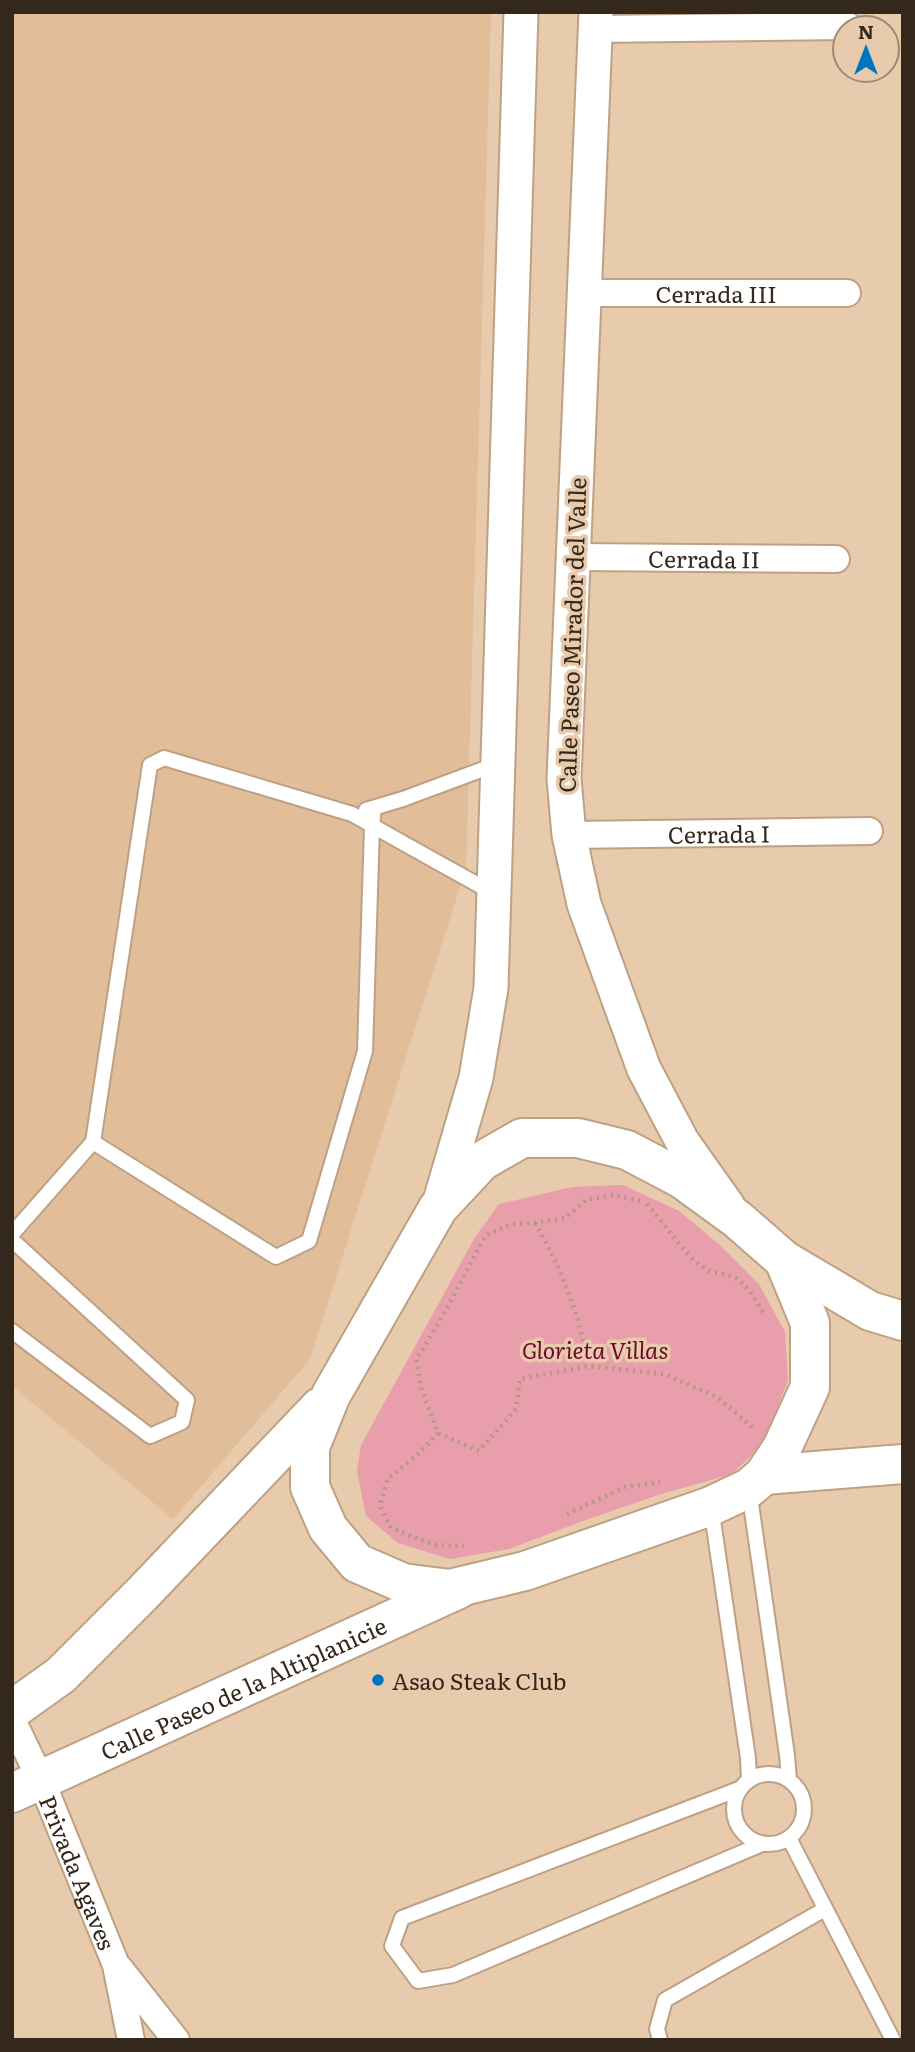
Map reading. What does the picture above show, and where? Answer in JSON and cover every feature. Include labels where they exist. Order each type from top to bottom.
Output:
[{"type":"main road","points":[[903,1321],[870,1311],[784,1260],[737,1219],[682,1179],[627,1150],[578,1138],[522,1138],[482,1161],[438,1208],[331,1395],[310,1447],[310,1487],[328,1528],[357,1563],[403,1583],[450,1589],[472,1565],[525,1571],[711,1506],[756,1482],[903,1464]]},
{"type":"main road","points":[[756,1482],[782,1448],[810,1387],[810,1323],[784,1260]]},
{"type":"main road","points":[[12,1710],[61,1675],[331,1395]]},
{"type":"main road","name":"Calle Paseo de la Altiplanicie","points":[[26,1786],[472,1565]]},
{"type":"street","points":[[438,1208],[476,1078],[491,988],[521,12]]},
{"type":"street","points":[[595,21],[831,26]]},
{"type":"street","name":"Calle Paseo Mirador del Valle","points":[[595,21],[564,779],[569,835],[584,904],[644,1069],[682,1141],[737,1219]]},
{"type":"street","name":"Cerrada III","points":[[583,293],[847,293]]},
{"type":"street","name":"Cerrada II","points":[[573,557],[836,559]]},
{"type":"street","name":"Cerrada I","points":[[569,835],[869,831]]},
{"type":"street","name":"Privada Agaves","points":[[12,1720],[26,1786],[116,1965],[176,2040]]},
{"type":"street","name":"Privada Agaves","points":[[116,1965],[131,2040]]},
{"type":"lane","points":[[12,1234],[93,1142],[150,765],[164,758],[352,814],[493,893]]},
{"type":"lane","points":[[352,814],[497,764]]},
{"type":"lane","points":[[93,1142],[276,1257],[309,1241],[365,1051],[374,808]]},
{"type":"lane","points":[[12,1240],[187,1400],[183,1422],[150,1436],[12,1331]]},
{"type":"lane","points":[[756,1482],[789,1780]]},
{"type":"lane","points":[[711,1506],[748,1758],[744,1784],[734,1802],[734,1816],[739,1829],[762,1844]]},
{"type":"lane","points":[[762,1774],[776,1774],[789,1780],[799,1789],[804,1802],[804,1816],[799,1829],[776,1844],[762,1844],[453,1975],[418,1981],[392,1946],[402,1918],[744,1784],[762,1774]]},
{"type":"lane","points":[[789,1838],[893,2040]]},
{"type":"lane","points":[[660,2040],[657,2029],[665,2000],[825,1909]]},
{"type":"path","points":[[753,1428],[717,1397],[664,1374],[589,1366],[520,1379],[516,1409],[479,1451],[438,1433],[422,1391],[416,1360],[486,1236],[512,1224],[565,1218],[586,1200],[614,1195],[646,1203],[665,1223],[685,1251],[709,1271],[735,1277],[752,1294],[768,1322]]},
{"type":"path","points":[[536,1223],[553,1252],[583,1337],[589,1366]]},
{"type":"path","points":[[746,1439],[757,1422]]},
{"type":"path","points":[[438,1433],[415,1457],[388,1478],[380,1505],[391,1528],[435,1545],[472,1565]]},
{"type":"path","points":[[558,1518],[625,1487],[662,1482]]},
{"type":"shaded area","points":[[12,12],[491,12],[466,868],[310,1359],[173,1519],[12,1386]]},
{"type":"green space","name":"Glorieta Villas","points":[[623,1185],[679,1211],[721,1246],[759,1284],[785,1332],[788,1380],[764,1443],[732,1474],[658,1495],[509,1549],[450,1559],[398,1543],[366,1516],[357,1471],[361,1445],[475,1237],[499,1204],[572,1187]]},
{"type":"place","name":"Asao Steak Club","points":[[378,1680]]}]
